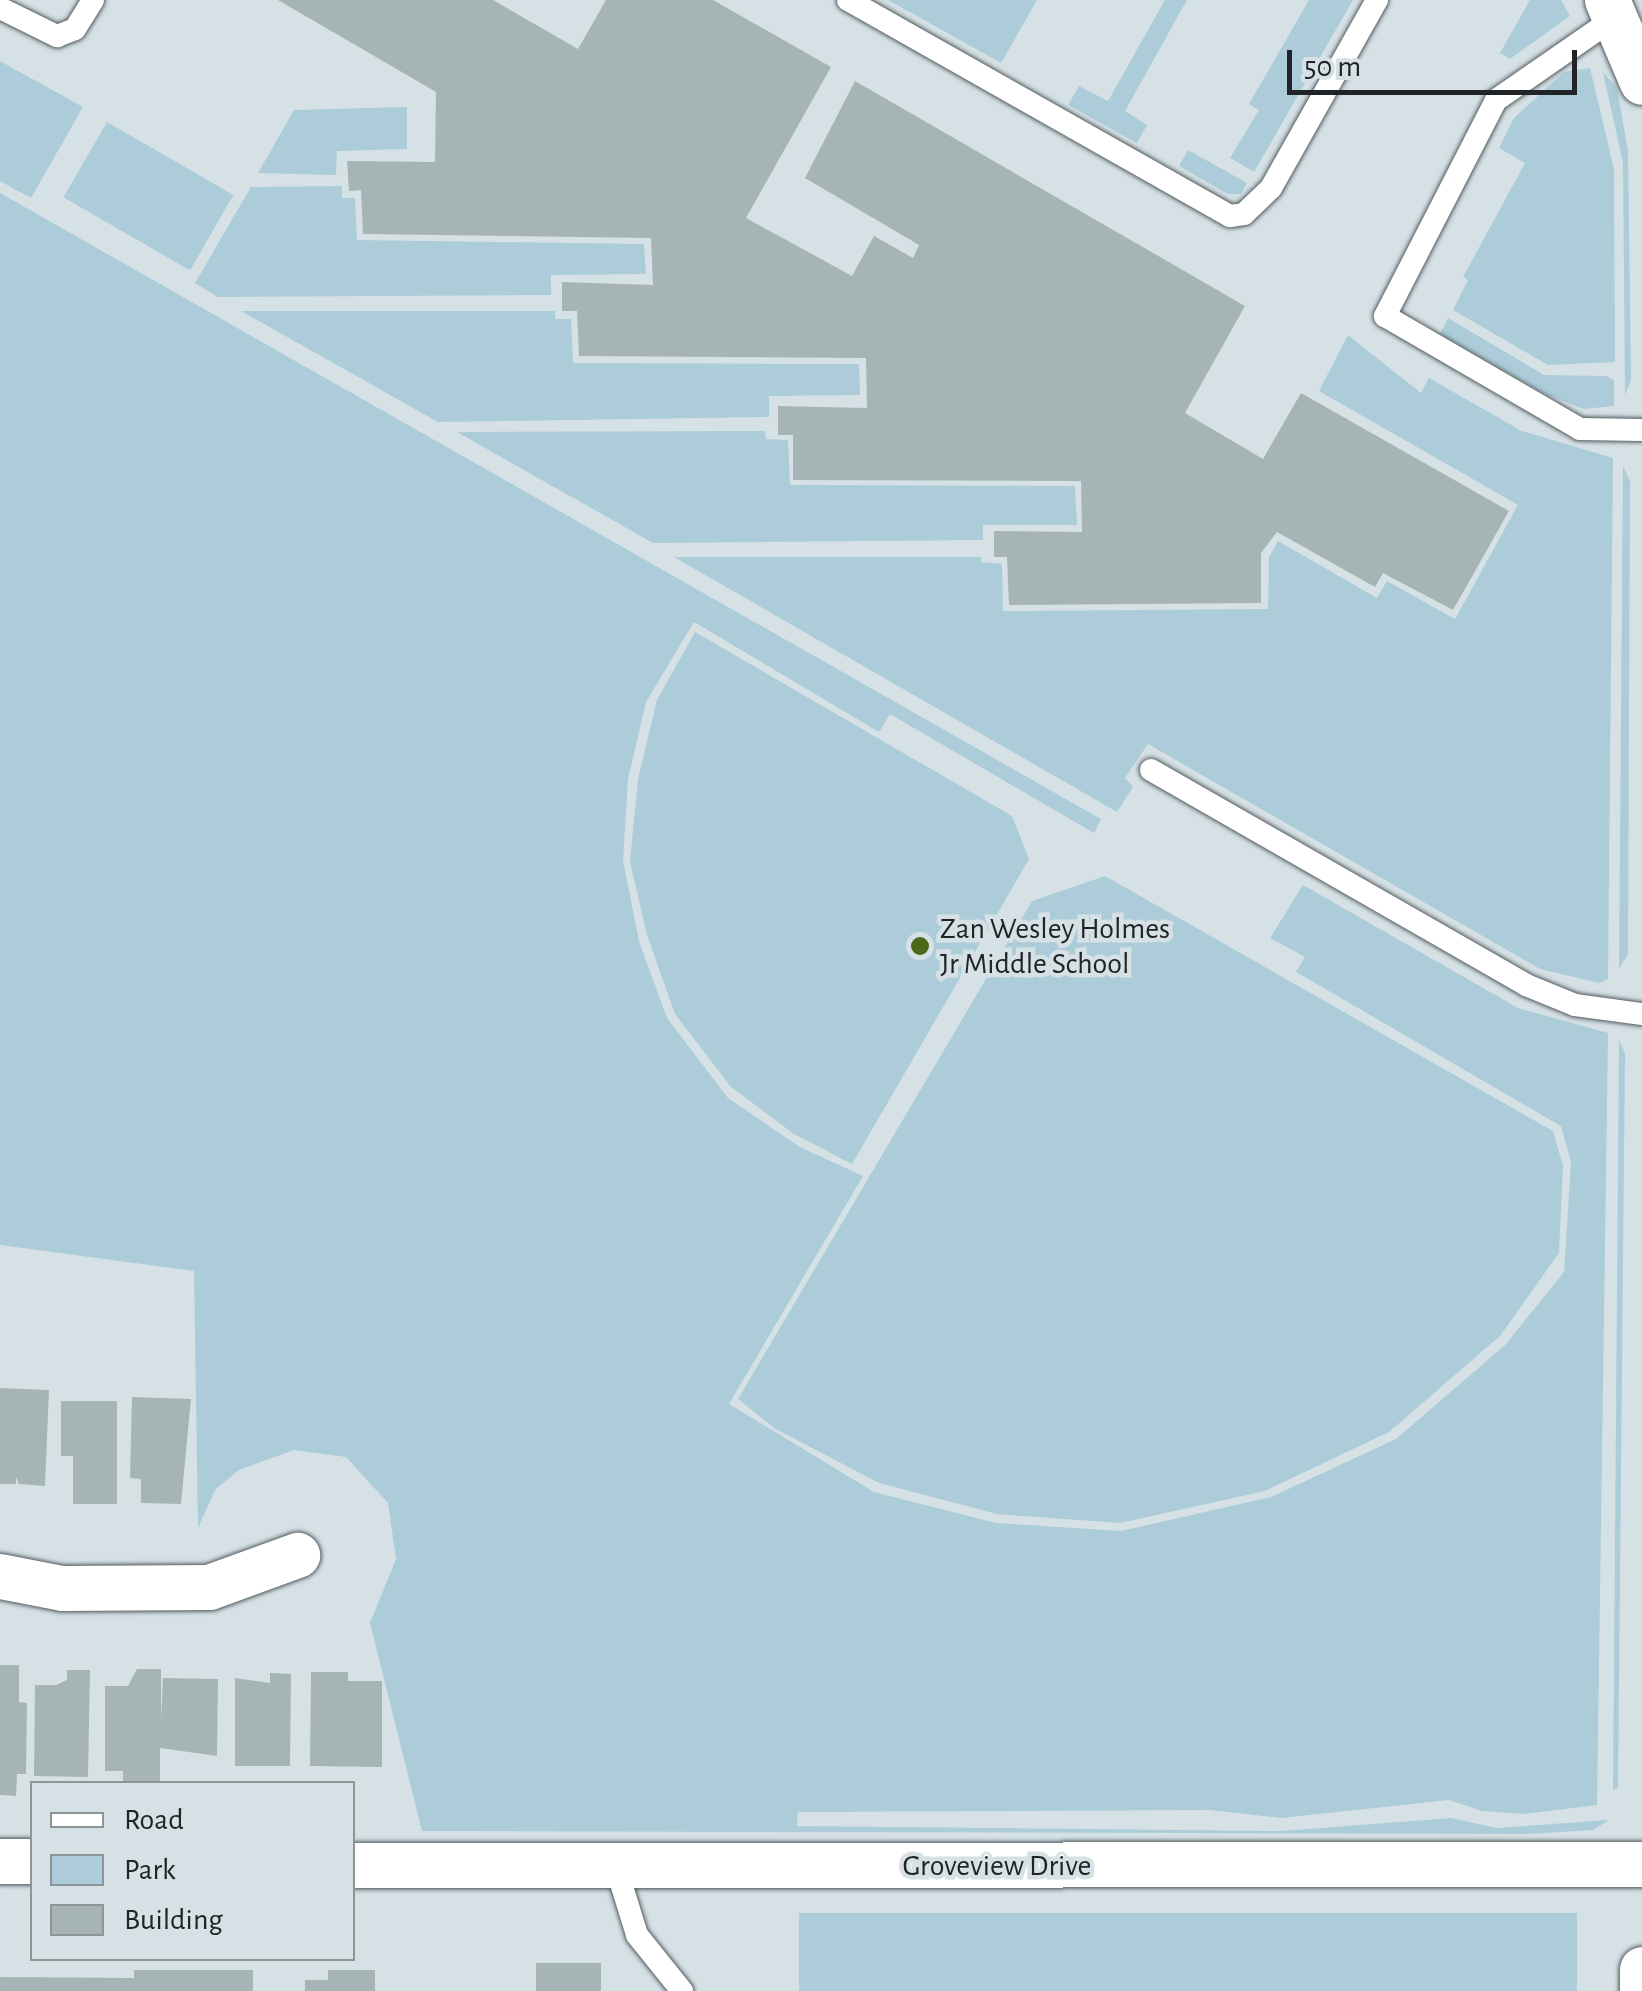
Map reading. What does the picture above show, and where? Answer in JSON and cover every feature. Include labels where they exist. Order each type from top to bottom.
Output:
[{"type":"street","points":[[1611,8],[1642,82]]},
{"type":"street","points":[[0,1576],[62,1588],[208,1587],[297,1556]]},
{"type":"street","points":[[0,1861],[30,1862]]},
{"type":"street","name":"Groveview Drive","points":[[355,1865],[1642,1864]]},
{"type":"street","points":[[1642,1969],[1642,1991]]},
{"type":"lane","points":[[0,8],[57,36],[75,29],[93,0]]},
{"type":"lane","points":[[848,0],[1230,216],[1244,214],[1271,188],[1378,0]]},
{"type":"lane","points":[[1611,8],[1496,100],[1386,316],[1580,430],[1642,430]]},
{"type":"lane","points":[[1151,770],[1526,985],[1576,1005],[1642,1014]]},
{"type":"lane","points":[[616,1867],[637,1935],[682,1991]]},
{"type":"green space","points":[[888,0],[1037,0],[1001,63]]},
{"type":"green space","points":[[1165,0],[1187,0],[1125,111],[1147,125],[1137,143],[1068,105],[1079,86],[1108,101]]},
{"type":"green space","points":[[1309,0],[1353,0],[1254,172],[1230,158],[1259,110],[1249,104]]},
{"type":"green space","points":[[1530,0],[1561,0],[1570,16],[1510,59],[1500,53]]},
{"type":"green space","points":[[0,61],[83,107],[31,198],[0,181]]},
{"type":"green space","points":[[1590,68],[1614,169],[1615,362],[1548,365],[1453,310],[1468,280],[1463,277],[1525,163],[1499,148],[1514,118],[1564,72]]},
{"type":"green space","points":[[1603,72],[1617,88],[1628,151],[1631,380],[1625,395],[1623,163]]},
{"type":"green space","points":[[407,107],[407,149],[337,151],[336,175],[258,173],[294,110]]},
{"type":"green space","points":[[107,122],[233,195],[190,270],[64,197]]},
{"type":"green space","points":[[1188,150],[1247,183],[1241,194],[1228,194],[1179,166]]},
{"type":"green space","points":[[342,186],[342,198],[355,198],[357,240],[644,244],[646,274],[551,275],[551,295],[218,297],[195,283],[251,187]]},
{"type":"green space","points":[[0,193],[1101,819],[1094,833],[890,714],[879,732],[694,622],[646,702],[628,779],[623,860],[639,941],[667,1018],[728,1098],[800,1147],[863,1176],[729,1404],[874,1492],[996,1523],[1121,1531],[1271,1497],[1396,1439],[1505,1345],[1564,1272],[1571,1162],[1561,1126],[1296,972],[1305,957],[1270,938],[1303,885],[1518,1008],[1608,1033],[1597,1805],[1524,1814],[1482,1811],[1449,1800],[1281,1818],[1209,1810],[798,1812],[797,1826],[1282,1831],[1451,1818],[1497,1828],[1609,1820],[1593,1830],[1527,1834],[422,1831],[370,1623],[396,1559],[388,1503],[346,1457],[294,1450],[239,1470],[215,1490],[198,1528],[194,1271],[0,1245]]},
{"type":"green space","points":[[241,311],[555,311],[555,319],[571,319],[573,363],[859,364],[860,395],[769,396],[769,417],[438,422]]},
{"type":"green space","points":[[1448,318],[1544,375],[1606,376],[1614,380],[1614,406],[1584,409],[1547,395],[1440,334]]},
{"type":"green space","points":[[1348,335],[1421,393],[1429,378],[1522,431],[1613,458],[1608,979],[1599,983],[1540,969],[1148,744],[1125,778],[1133,787],[1117,812],[674,557],[981,557],[981,562],[1002,564],[1003,611],[1268,609],[1269,557],[1278,541],[1377,598],[1387,581],[1455,619],[1518,505],[1319,391]]},
{"type":"green space","points":[[765,431],[766,439],[788,440],[790,485],[1075,486],[1077,525],[983,525],[983,540],[653,543],[457,432]]},
{"type":"green space","points":[[1623,466],[1630,481],[1628,954],[1619,969]]},
{"type":"green space","points":[[695,632],[1012,816],[1029,859],[852,1164],[794,1134],[731,1087],[675,1014],[647,935],[630,862],[638,779],[657,700]]},
{"type":"green space","points":[[1105,876],[1553,1131],[1563,1166],[1559,1253],[1500,1336],[1389,1432],[1265,1491],[1120,1523],[997,1514],[879,1483],[774,1428],[738,1399],[1032,901]]},
{"type":"green space","points":[[1619,1040],[1625,1054],[1618,1788],[1613,1790]]},
{"type":"green space","points":[[799,1913],[1577,1913],[1577,1991],[799,1991]]},
{"type":"building","points":[[278,0],[493,0],[578,49],[606,0],[713,0],[831,67],[746,218],[852,276],[874,236],[913,258],[919,245],[805,178],[855,81],[1245,306],[1185,413],[1263,459],[1301,393],[1509,511],[1453,610],[1383,573],[1375,587],[1277,532],[1261,553],[1261,603],[1009,605],[1007,557],[994,557],[994,531],[1082,532],[1081,481],[793,480],[793,435],[778,435],[778,406],[867,408],[866,358],[579,356],[577,311],[562,311],[562,282],[653,285],[651,238],[363,234],[361,190],[349,191],[347,161],[435,162],[436,92]]},
{"type":"building","points":[[0,1388],[49,1390],[45,1486],[19,1484],[16,1477],[16,1484],[0,1484]]},
{"type":"building","points":[[132,1397],[191,1399],[181,1504],[141,1503],[141,1479],[130,1478]]},
{"type":"building","points":[[61,1401],[117,1401],[117,1504],[73,1504],[73,1456],[61,1456]]},
{"type":"building","points":[[0,1665],[19,1665],[19,1702],[27,1703],[26,1774],[17,1774],[16,1796],[0,1795]]},
{"type":"building","points":[[137,1669],[161,1669],[161,1720],[163,1678],[218,1679],[217,1756],[160,1748],[160,1781],[123,1781],[123,1771],[105,1771],[105,1686],[128,1686]]},
{"type":"building","points":[[67,1670],[90,1670],[88,1777],[34,1776],[35,1685],[56,1685],[67,1680]]},
{"type":"building","points":[[311,1672],[348,1672],[348,1681],[382,1681],[382,1767],[310,1766]]},
{"type":"building","points":[[270,1673],[291,1674],[290,1766],[235,1766],[235,1678],[270,1683]]},
{"type":"building","points":[[536,1963],[601,1963],[601,1991],[536,1991]]},
{"type":"building","points":[[134,1970],[253,1970],[253,1991],[0,1991],[0,1977],[134,1978]]},
{"type":"building","points":[[328,1970],[375,1970],[375,1991],[305,1991],[305,1980],[328,1980]]},
{"type":"place","name":"Zan Wesley Holmes Jr Middle School","points":[[920,946]]}]
